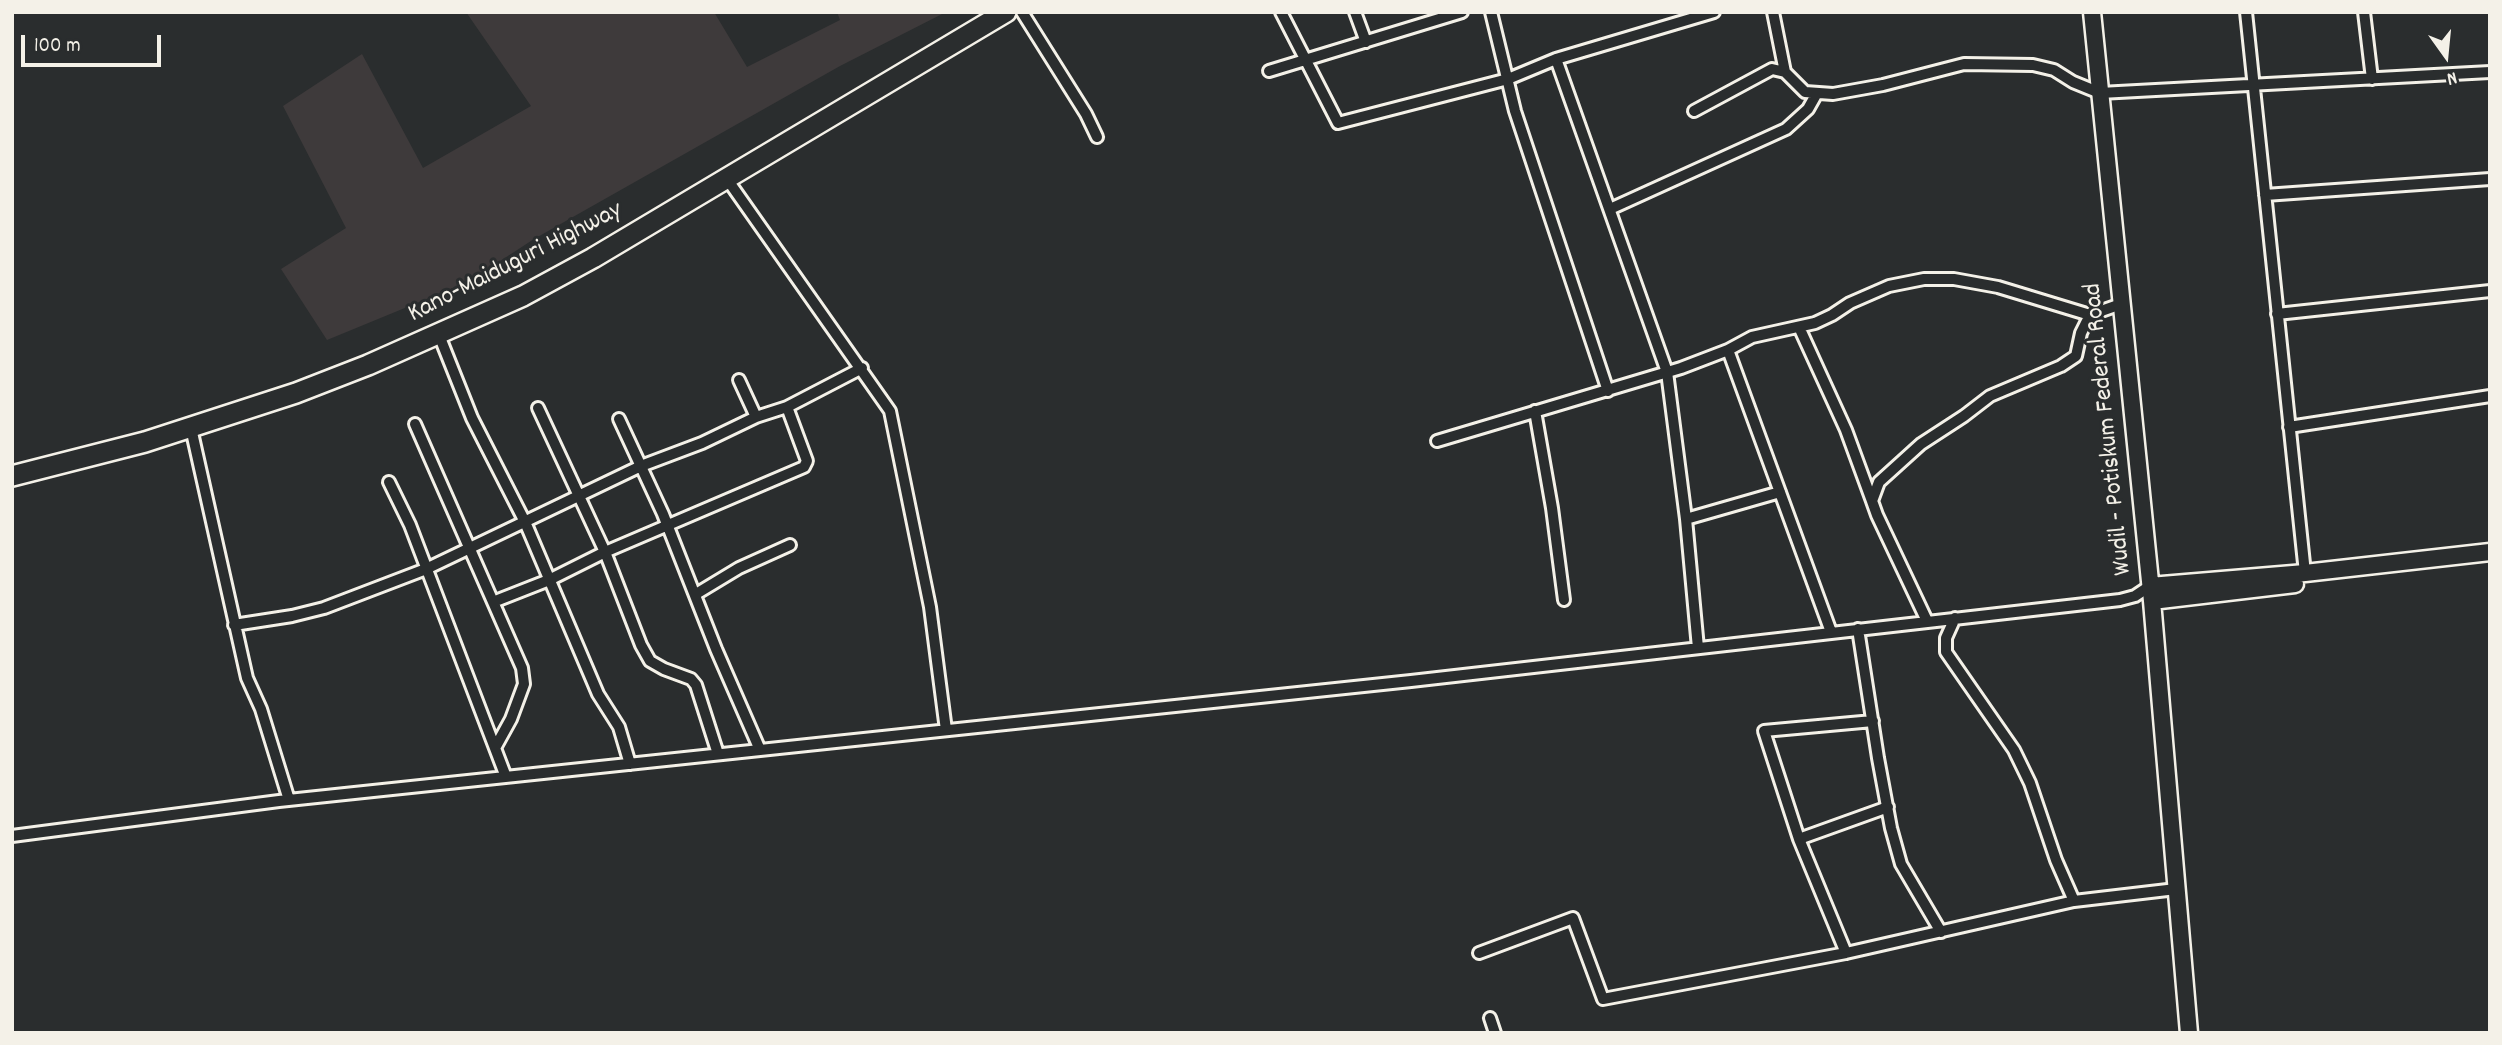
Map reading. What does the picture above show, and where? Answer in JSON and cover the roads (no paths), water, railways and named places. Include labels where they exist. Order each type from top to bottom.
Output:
[{"type":"highway","name":"Kano-Maiduguri Highway","points":[[12,476],[74,462],[191,428],[308,388],[439,335],[523,296],[593,258],[1006,12]]},
{"type":"main road","name":"Wudil - Potiskum Federal Road","points":[[2092,12],[2151,593]]},
{"type":"main road","name":"Wudil - Potiskum Federal Road","points":[[2151,593],[2490,552]]},
{"type":"main road","name":"Wudil - Potiskum Federal Road","points":[[2151,593],[2490,563]]},
{"type":"main road","points":[[2151,593],[2189,1033]]},
{"type":"street","points":[[1022,12],[1086,114],[1097,137]]},
{"type":"street","points":[[1281,12],[1338,123],[1508,79],[1556,59],[1714,12]]},
{"type":"street","points":[[1355,12],[1366,42]]},
{"type":"street","points":[[1269,71],[1445,15],[1462,12]]},
{"type":"street","points":[[1492,12],[1515,111],[1608,391]]},
{"type":"street","points":[[1773,12],[1785,72]]},
{"type":"street","points":[[2246,12],[2305,573]]},
{"type":"street","points":[[2364,12],[2372,79]]},
{"type":"street","points":[[1556,59],[1667,372],[1686,519],[1698,648]]},
{"type":"street","points":[[1694,111],[1772,69],[1785,72],[1805,92],[1833,94],[1883,85],[1964,64],[2033,65],[2053,70],[2100,93],[2490,72]]},
{"type":"street","points":[[1610,209],[1786,129],[1808,109],[1817,93]]},
{"type":"street","points":[[727,179],[890,411],[930,607],[946,730]]},
{"type":"street","points":[[2265,195],[2490,179]]},
{"type":"street","points":[[1437,441],[1667,372],[1728,350],[1752,337],[1799,327],[1832,316],[1850,303],[1889,286],[1924,279],[1954,279],[1998,287],[2090,315],[2121,304]]},
{"type":"street","points":[[2277,314],[2490,291]]},
{"type":"street","points":[[1872,501],[1879,482],[1921,444],[1990,396],[2061,366],[2076,356],[2081,333],[2090,315]]},
{"type":"street","points":[[1799,327],[1846,430],[1872,501],[1927,621]]},
{"type":"street","points":[[439,335],[472,418],[525,522],[598,694],[619,727],[630,764]]},
{"type":"street","points":[[1728,350],[1831,632]]},
{"type":"street","points":[[234,625],[324,608],[426,569],[642,466],[702,443],[756,417],[787,407],[862,368]]},
{"type":"street","points":[[739,380],[756,417]]},
{"type":"street","points":[[2289,427],[2490,396]]},
{"type":"street","points":[[493,602],[549,580],[606,552],[804,467],[807,461],[787,407]]},
{"type":"street","points":[[538,408],[606,552],[641,645],[650,661],[691,678],[696,685],[718,754]]},
{"type":"street","points":[[1535,411],[1564,600]]},
{"type":"street","points":[[619,419],[642,466],[760,750]]},
{"type":"street","points":[[415,424],[471,548],[524,676],[524,684],[514,709],[495,748]]},
{"type":"street","points":[[191,428],[247,678],[261,709],[289,800]]},
{"type":"street","points":[[389,482],[410,525],[506,777]]},
{"type":"street","points":[[1686,519],[1780,492]]},
{"type":"street","points":[[696,594],[739,568],[790,545]]},
{"type":"street","points":[[12,836],[289,800],[1411,681],[2120,600],[2151,593]]},
{"type":"street","points":[[1955,618],[1946,638],[1946,652],[2014,750],[2030,783],[2056,860],[2074,901]]},
{"type":"street","points":[[1858,629],[1872,721],[1901,864],[1941,932]]},
{"type":"street","points":[[1846,953],[1799,839],[1764,731],[1872,721]]},
{"type":"street","points":[[1799,839],[1888,807]]},
{"type":"street","points":[[1479,953],[1573,918],[1602,999],[1846,953],[2074,901],[2176,889]]},
{"type":"street","points":[[1490,1017],[1495,1033]]}]
